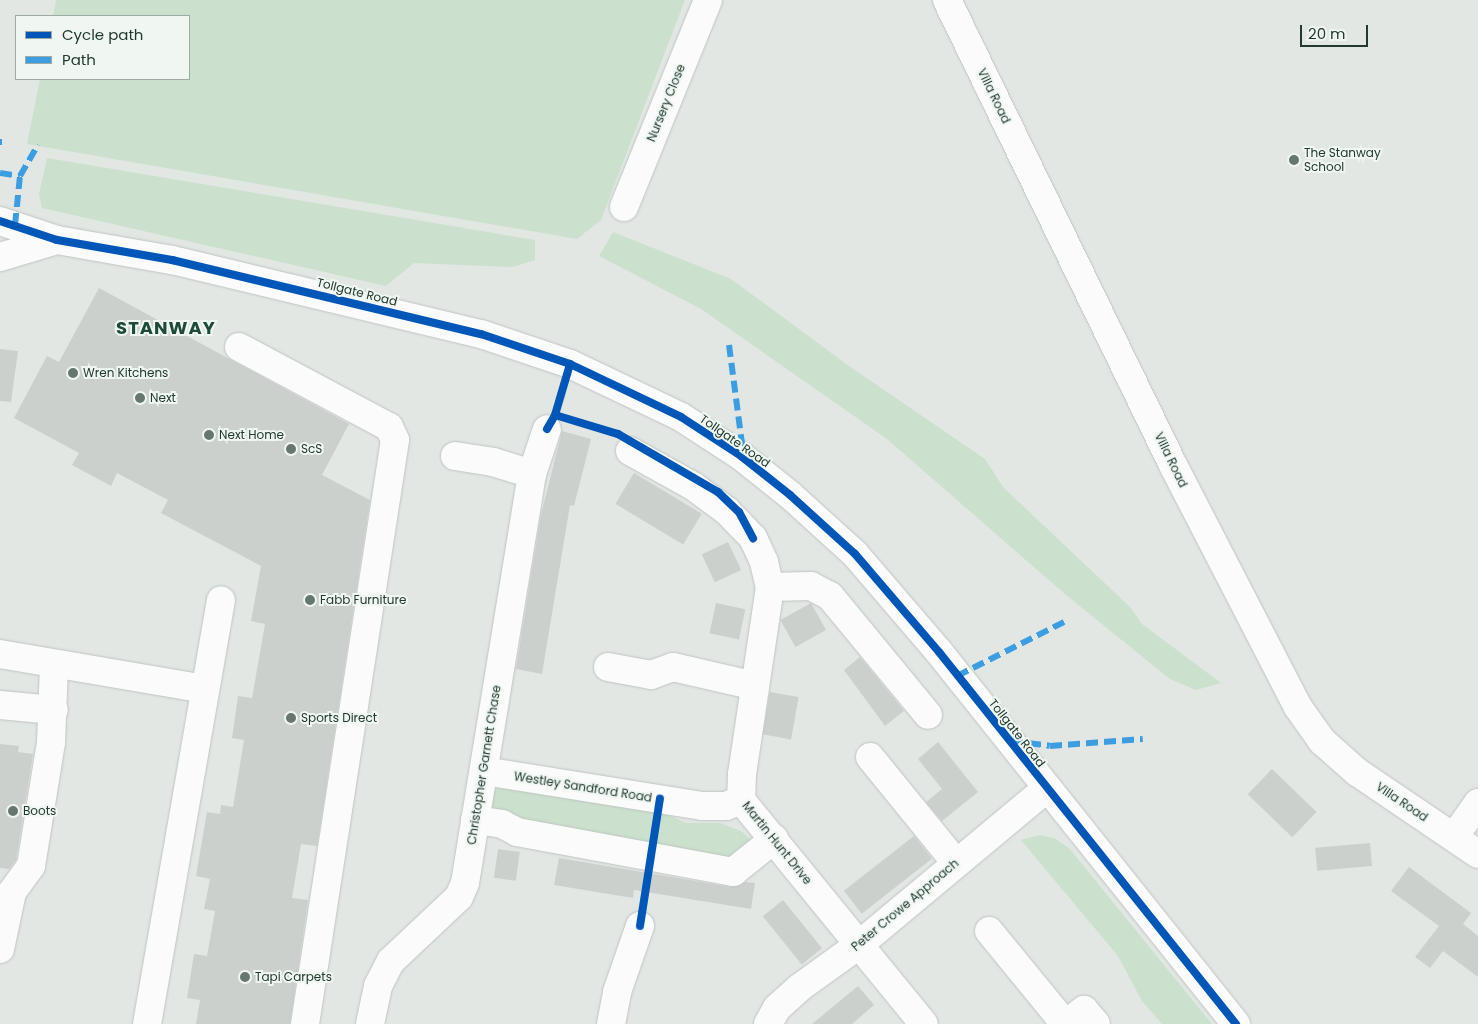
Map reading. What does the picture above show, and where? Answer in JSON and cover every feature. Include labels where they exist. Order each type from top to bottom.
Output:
[{"type":"street","name":"Nursery Close","points":[[624,206],[708,0]]},
{"type":"street","name":"Villa Road","points":[[947,0],[1173,465],[1298,707],[1322,741],[1356,772],[1478,854]]},
{"type":"street","name":"Tollgate Road","points":[[0,221],[57,240],[172,260],[481,334],[570,364],[681,417],[744,459],[790,495],[855,554],[939,652],[1046,789],[1236,1024]]},
{"type":"street","name":"Tollgate Road","points":[[0,257],[57,240]]},
{"type":"street","points":[[239,347],[389,428],[395,440],[305,1024]]},
{"type":"street","name":"Christopher Garnett Chase","points":[[370,1024],[378,986],[391,961],[459,897],[465,883],[532,474],[547,429]]},
{"type":"street","name":"Martin Hunt Drive","points":[[630,451],[693,486],[727,511],[753,538],[764,562],[770,588],[742,774],[742,800],[924,1024]]},
{"type":"street","points":[[455,456],[493,462],[532,474]]},
{"type":"street","points":[[770,588],[812,586],[830,596],[849,615],[928,715]]},
{"type":"street","points":[[147,1024],[220,600]]},
{"type":"street","points":[[0,654],[205,689]]},
{"type":"street","points":[[0,948],[8,881],[31,866],[54,710],[54,664]]},
{"type":"street","points":[[608,667],[651,675],[673,667],[756,686]]},
{"type":"street","points":[[0,705],[54,710]]},
{"type":"street","points":[[870,757],[956,863]]},
{"type":"street","name":"Westley Sandford Road","points":[[484,771],[702,806],[726,806],[742,800]]},
{"type":"street","name":"Peter Crowe Approach","points":[[768,1024],[777,1008],[800,988],[860,944],[1046,789]]},
{"type":"street","points":[[1454,837],[1478,803]]},
{"type":"street","points":[[475,820],[502,824],[516,832],[733,872],[774,839]]},
{"type":"street","points":[[611,1024],[617,992],[640,926]]},
{"type":"street","points":[[989,931],[1065,1024],[1084,1010],[1096,1024]]},
{"type":"green space","points":[[56,0],[685,0],[601,220],[577,239],[27,144],[40,80],[190,80],[190,15],[53,15]]},
{"type":"green space","points":[[47,158],[535,240],[535,260],[513,267],[414,263],[386,286],[42,208],[39,194]]},
{"type":"green space","points":[[613,232],[731,279],[849,366],[985,459],[1003,487],[1131,608],[1142,624],[1221,683],[1196,690],[1170,679],[1066,595],[887,439],[701,309],[599,256]]},
{"type":"green space","points":[[499,787],[666,814],[686,823],[720,823],[741,831],[754,842],[734,859],[488,813],[492,791]]},
{"type":"green space","points":[[1040,835],[1054,838],[1069,848],[1212,1024],[1162,1024],[1142,1001],[1118,956],[1021,840]]},
{"type":"building","points":[[99,288],[349,424],[322,475],[370,500],[317,846],[301,844],[292,898],[308,900],[290,1024],[196,1024],[200,1000],[187,998],[194,954],[207,956],[215,911],[204,909],[210,879],[196,876],[207,812],[220,814],[221,805],[233,807],[244,740],[232,738],[238,696],[252,698],[265,624],[251,621],[261,566],[161,513],[168,500],[117,473],[111,486],[72,465],[79,453],[14,418],[47,356],[59,362]]},
{"type":"building","points":[[0,349],[18,351],[11,402],[0,401]]},
{"type":"building","points":[[562,431],[591,439],[574,506],[570,505],[542,674],[516,669],[541,515]]},
{"type":"building","points":[[634,473],[702,514],[683,545],[615,504]]},
{"type":"building","points":[[728,542],[741,570],[715,582],[702,554]]},
{"type":"building","points":[[716,603],[745,609],[739,640],[710,633]]},
{"type":"building","points":[[811,603],[826,630],[795,647],[780,620]]},
{"type":"building","points":[[860,657],[904,711],[885,726],[844,670]]},
{"type":"building","points":[[770,692],[799,697],[791,739],[763,734]]},
{"type":"building","points":[[938,742],[978,792],[942,821],[926,802],[942,789],[918,759]]},
{"type":"building","name":"Boots","points":[[0,744],[19,746],[18,752],[33,754],[16,860],[9,869],[0,868]]},
{"type":"building","points":[[1272,769],[1317,812],[1292,837],[1248,794]]},
{"type":"building","points":[[914,836],[932,859],[862,914],[844,891]]},
{"type":"building","points":[[1370,843],[1372,866],[1317,871],[1315,848]]},
{"type":"building","points":[[498,849],[520,852],[516,881],[494,878]]},
{"type":"building","points":[[559,858],[730,887],[746,882],[755,883],[751,909],[634,890],[633,898],[554,885]]},
{"type":"building","points":[[1409,867],[1471,913],[1463,924],[1478,936],[1478,977],[1443,951],[1430,968],[1415,957],[1439,926],[1391,891]]},
{"type":"building","points":[[783,900],[822,948],[802,965],[763,916]]},
{"type":"building","points":[[858,986],[874,1005],[852,1024],[812,1024]]},
{"type":"marked path","points":[[15,225],[20,176],[38,145]]},
{"type":"marked path","points":[[0,173],[20,176]]},
{"type":"marked path","points":[[729,345],[744,459]]},
{"type":"marked path","points":[[957,676],[1068,620]]},
{"type":"marked path","points":[[1011,741],[1050,746],[1143,739]]},
{"type":"cycle path","points":[[0,221],[57,240],[172,260],[481,334],[570,364],[681,417],[741,456],[790,495],[855,554],[939,652],[1236,1024]]},
{"type":"cycle path","points":[[547,429],[555,415],[570,364]]},
{"type":"cycle path","points":[[555,415],[618,434],[718,492],[739,512],[753,538]]},
{"type":"cycle path","points":[[640,926],[660,799]]},
{"type":"place","name":"The Stanway School","points":[[1294,160]]},
{"type":"place","name":"Wren Kitchens","points":[[73,373]]},
{"type":"place","name":"Next","points":[[140,398]]},
{"type":"place","name":"Next Home","points":[[209,435]]},
{"type":"place","name":"ScS","points":[[291,449]]},
{"type":"place","name":"Fabb Furniture","points":[[310,600]]},
{"type":"place","name":"Sports Direct","points":[[291,718]]},
{"type":"place","name":"Boots","points":[[13,811]]},
{"type":"place","name":"Tapi Carpets","points":[[245,977]]},
{"type":"district","name":"STANWAY","points":[[166,328]]}]
